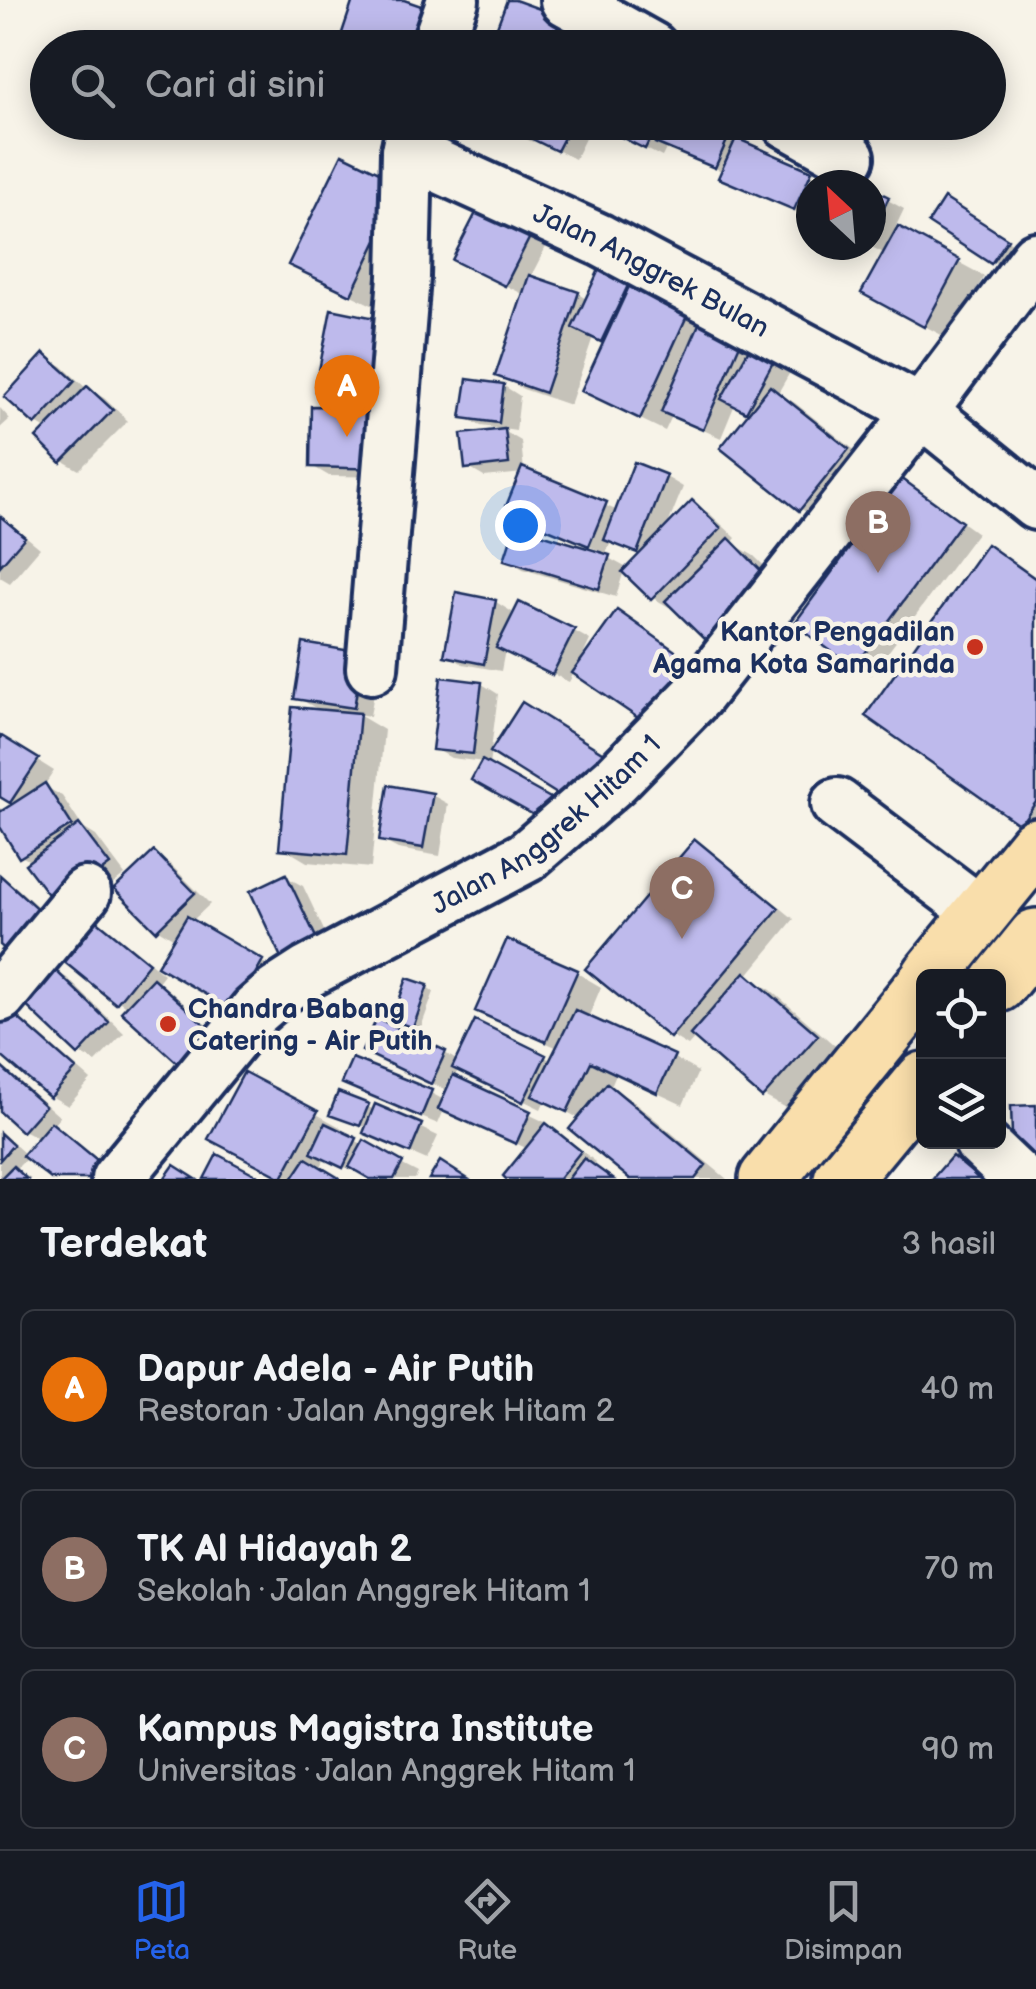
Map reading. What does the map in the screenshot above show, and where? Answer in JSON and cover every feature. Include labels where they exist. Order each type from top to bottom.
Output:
[{"type":"highway","points":[[936,969],[1036,846]]},
{"type":"highway","points":[[1006,974],[1036,936]]},
{"type":"highway","points":[[767,1179],[916,995]]},
{"type":"highway","points":[[842,1179],[916,1091]]},
{"type":"street","points":[[442,30],[453,0]]},
{"type":"street","points":[[566,0],[620,30]]},
{"type":"street","points":[[372,668],[404,277],[410,140]]},
{"type":"street","name":"Jalan Anggrek Bulan","points":[[414,140],[921,411],[1036,504]]},
{"type":"street","points":[[819,140],[849,157]]},
{"type":"street","name":"Jalan Anggrek Hitam 1","points":[[118,1179],[255,1012],[277,992],[372,936],[526,857],[616,780],[697,696],[1036,258]]},
{"type":"street","points":[[837,804],[980,913]]},
{"type":"street","points":[[0,996],[84,893]]},
{"type":"street","points":[[987,1149],[1019,1179]]},
{"type":"building","points":[[353,0],[404,0],[433,10],[426,30],[343,30]]},
{"type":"building","points":[[507,0],[562,17],[557,30],[496,30]]},
{"type":"building","points":[[534,140],[563,140],[557,151]]},
{"type":"building","points":[[627,140],[649,140],[645,149]]},
{"type":"building","points":[[656,140],[727,140],[715,168],[655,143]]},
{"type":"building","points":[[735,140],[810,170],[796,170],[794,210],[718,178]]},
{"type":"building","points":[[342,154],[404,184],[351,295],[288,265]]},
{"type":"building","points":[[944,198],[1008,239],[991,264],[928,223]]},
{"type":"building","points":[[479,207],[532,233],[505,286],[452,260]]},
{"type":"building","points":[[898,226],[960,260],[924,327],[861,293],[879,260],[886,260],[886,248]]},
{"type":"building","points":[[603,261],[633,275],[601,342],[572,328]]},
{"type":"building","points":[[529,275],[579,292],[545,393],[495,376]]},
{"type":"building","points":[[632,280],[691,307],[640,419],[581,391]]},
{"type":"building","points":[[331,309],[385,320],[370,401],[315,391]]},
{"type":"building","points":[[702,317],[744,335],[703,430],[661,412]]},
{"type":"building","points":[[753,342],[777,355],[746,412],[721,399]]},
{"type":"building","points":[[44,353],[75,381],[35,425],[4,397]]},
{"type":"building","points":[[467,379],[504,384],[499,423],[461,418]]},
{"type":"building","points":[[87,386],[113,410],[61,463],[36,438]]},
{"type":"building","points":[[770,386],[849,449],[799,511],[720,448]]},
{"type":"building","points":[[311,406],[385,407],[384,469],[310,467]]},
{"type":"building","points":[[505,429],[509,464],[465,469],[461,434]]},
{"type":"building","points":[[634,462],[667,475],[637,553],[604,540]]},
{"type":"building","points":[[522,467],[607,502],[589,546],[504,511]]},
{"type":"building","points":[[901,478],[962,522],[854,668],[794,624]]},
{"type":"building","points":[[692,500],[721,528],[651,600],[622,572]]},
{"type":"building","points":[[0,516],[25,537],[0,566]]},
{"type":"building","points":[[515,526],[610,555],[599,589],[504,560]]},
{"type":"building","points":[[729,538],[771,581],[708,643],[665,601]]},
{"type":"building","name":"Kantor Pengadilan Agama Kota Samarinda","points":[[987,544],[1036,579],[1036,802],[1020,825],[865,716]]},
{"type":"building","points":[[456,592],[496,600],[484,664],[444,656]]},
{"type":"building","points":[[519,602],[575,629],[552,675],[496,648]]},
{"type":"building","points":[[617,610],[688,660],[644,722],[572,673]]},
{"type":"building","points":[[303,643],[363,653],[354,708],[294,699]]},
{"type":"building","points":[[441,677],[482,682],[473,754],[432,750]]},
{"type":"building","points":[[522,702],[605,754],[573,804],[490,752]]},
{"type":"building","points":[[292,707],[360,713],[347,855],[279,849]]},
{"type":"building","points":[[0,735],[39,759],[10,803],[0,797]]},
{"type":"building","points":[[482,760],[572,810],[557,828],[471,780]]},
{"type":"building","points":[[45,783],[72,825],[19,858],[0,827],[0,812]]},
{"type":"building","points":[[388,785],[433,793],[423,848],[379,841]]},
{"type":"building","points":[[79,824],[110,865],[56,905],[25,864]]},
{"type":"building","points":[[695,839],[779,908],[670,1038],[585,969]]},
{"type":"building","points":[[154,851],[195,893],[156,931],[114,889]]},
{"type":"building","points":[[286,874],[321,948],[285,966],[250,891]]},
{"type":"building","points":[[0,875],[53,923],[18,961],[0,945]]},
{"type":"building","points":[[90,915],[149,963],[116,1004],[57,956]]},
{"type":"building","points":[[187,916],[263,960],[234,1011],[157,966]]},
{"type":"building","points":[[507,939],[578,970],[546,1042],[475,1011]]},
{"type":"building","points":[[50,965],[109,1022],[78,1055],[18,998]]},
{"type":"building","points":[[745,972],[818,1035],[762,1098],[690,1035]]},
{"type":"building","name":"Chandra Babang Catering - Air Putih","points":[[153,978],[216,1035],[184,1069],[121,1012]]},
{"type":"building","points":[[407,978],[428,985],[413,1028],[392,1020]]},
{"type":"building","points":[[8,1009],[76,1069],[50,1098],[0,1055],[0,1019]]},
{"type":"building","points":[[575,1010],[675,1055],[657,1093],[591,1062],[567,1112],[532,1096]]},
{"type":"building","points":[[377,1018],[446,1051],[431,1084],[362,1051]]},
{"type":"building","points":[[475,1020],[546,1055],[523,1102],[452,1068]]},
{"type":"building","points":[[352,1058],[432,1090],[421,1117],[341,1083]]},
{"type":"building","points":[[0,1066],[45,1106],[22,1132],[0,1112]]},
{"type":"building","points":[[244,1072],[318,1111],[282,1178],[208,1139]]},
{"type":"building","points":[[453,1075],[531,1111],[516,1144],[438,1109]]},
{"type":"building","points":[[607,1083],[706,1165],[695,1179],[630,1179],[569,1129]]},
{"type":"building","points":[[338,1092],[369,1104],[360,1126],[329,1115]]},
{"type":"building","points":[[375,1104],[422,1124],[410,1153],[363,1133]]},
{"type":"building","points":[[1036,1105],[1036,1163],[1013,1164],[1011,1106]]},
{"type":"building","points":[[51,1122],[108,1169],[100,1179],[51,1179],[22,1156]]},
{"type":"building","points":[[325,1123],[357,1138],[343,1168],[311,1153]]},
{"type":"building","points":[[546,1123],[581,1151],[559,1179],[506,1179],[503,1176]]},
{"type":"building","points":[[0,1133],[13,1145],[0,1160]]},
{"type":"building","points":[[364,1140],[403,1162],[394,1179],[370,1179],[349,1167]]},
{"type":"building","points":[[217,1154],[264,1179],[204,1179]]},
{"type":"building","points":[[952,1156],[980,1179],[932,1179]]},
{"type":"building","points":[[306,1158],[339,1178],[339,1179],[292,1179]]},
{"type":"building","points":[[584,1158],[613,1179],[568,1179]]},
{"type":"building","points":[[440,1161],[468,1179],[429,1179]]},
{"type":"building","points":[[174,1165],[196,1179],[164,1179]]},
{"type":"building","points":[[13,1166],[27,1179],[0,1179]]},
{"type":"place","name":"Dapur Adela - Air Putih","points":[[347,437]]},
{"type":"place","name":"TK Al Hidayah 2","points":[[878,573]]},
{"type":"place","name":"Kantor Pengadilan Agama Kota Samarinda","points":[[975,647]]},
{"type":"place","name":"Kampus Magistra Institute","points":[[682,939]]},
{"type":"place","name":"Chandra Babang Catering - Air Putih","points":[[168,1024]]}]
